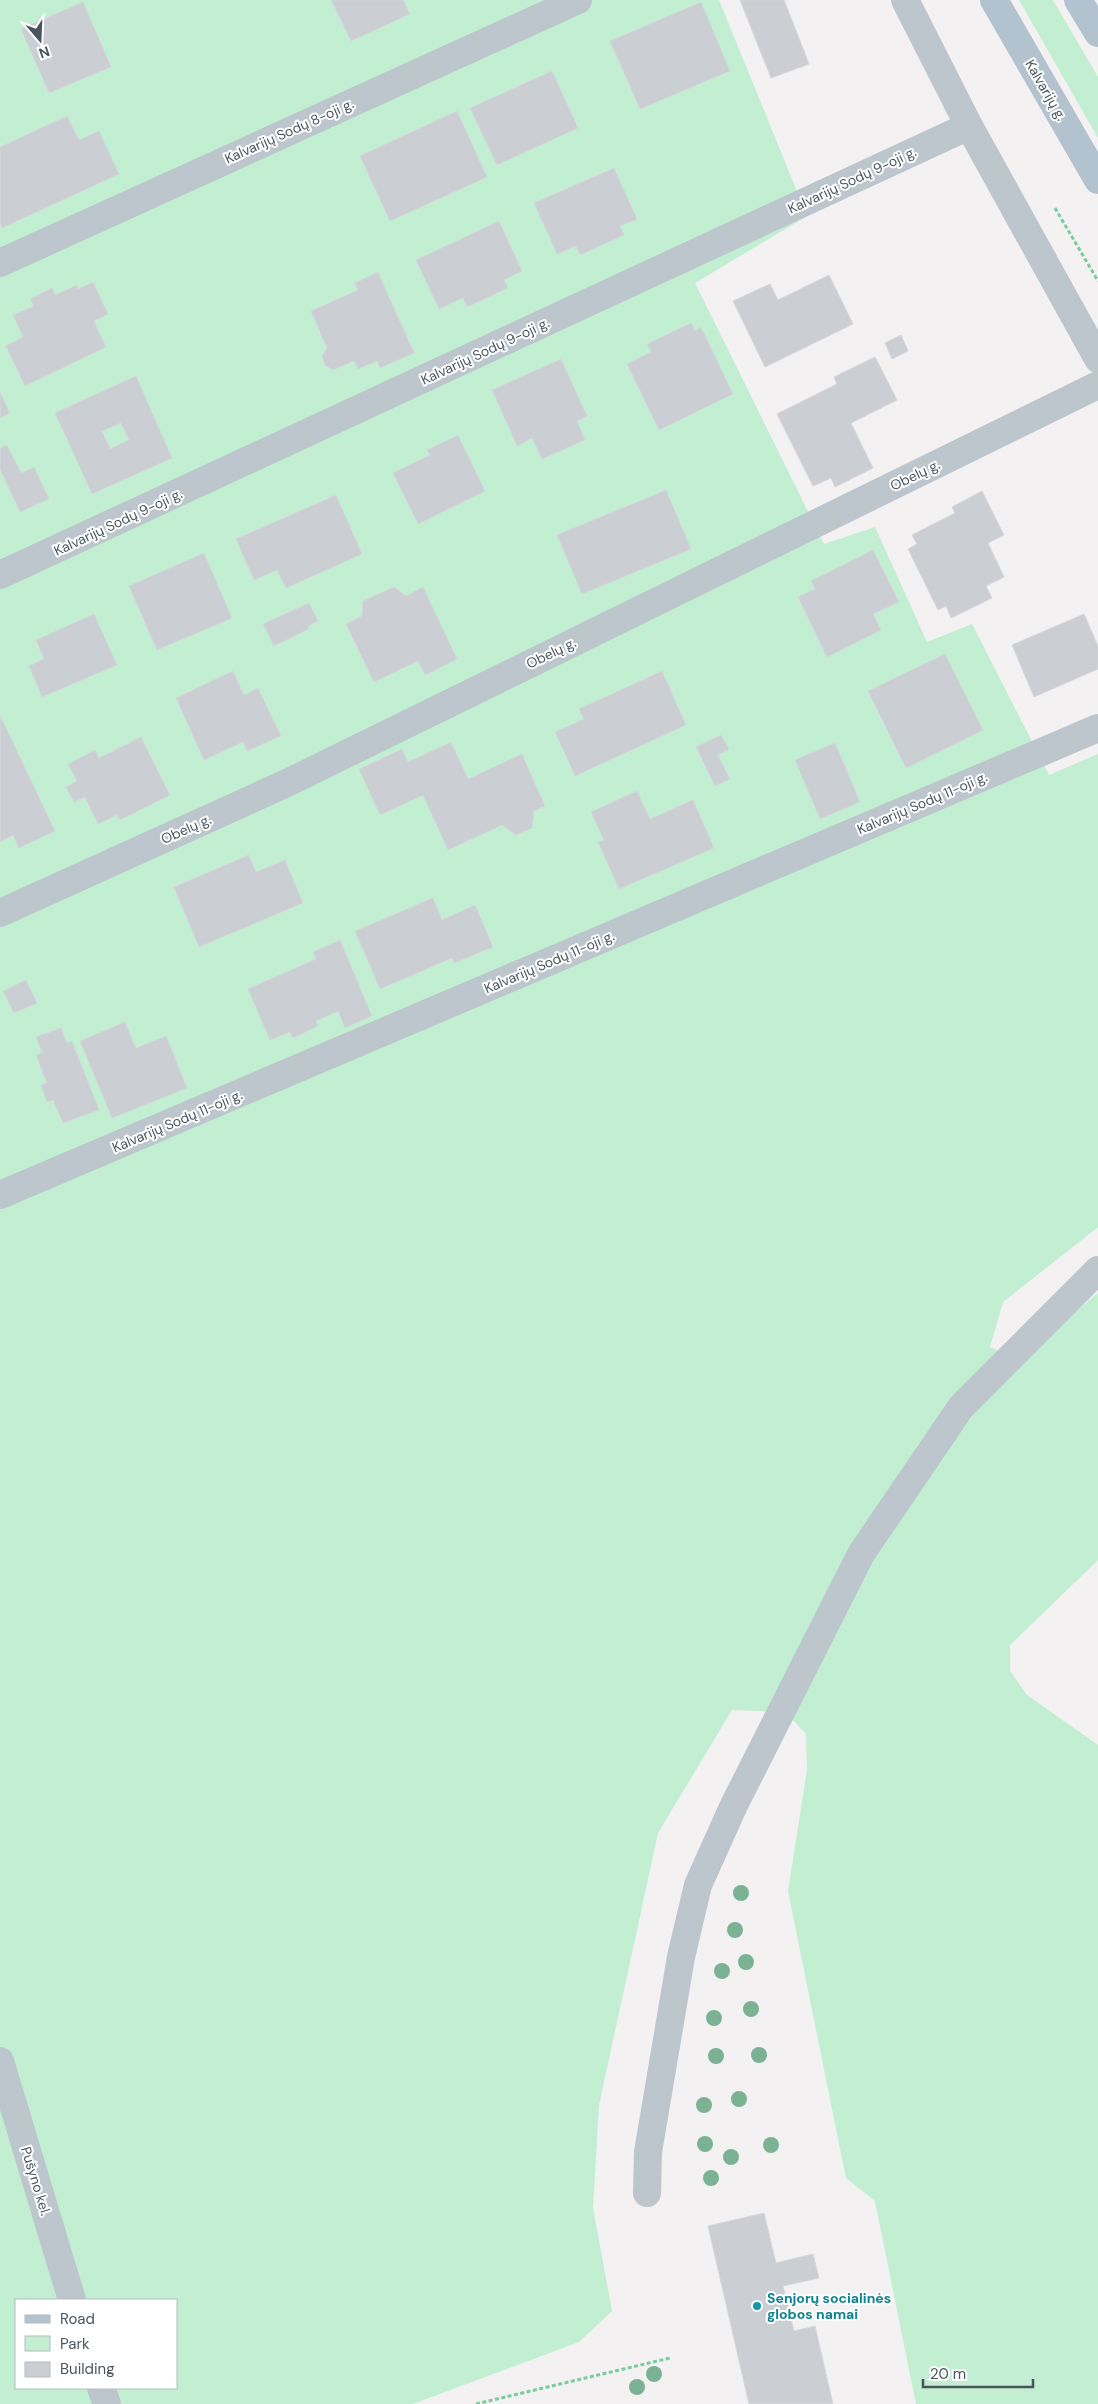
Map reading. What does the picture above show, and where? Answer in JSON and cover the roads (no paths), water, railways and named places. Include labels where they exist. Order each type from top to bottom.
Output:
[{"type":"main road","name":"Kalvarijų g.","points":[[994,0],[1098,180]]},
{"type":"main road","points":[[1078,0],[1098,33]]},
{"type":"street","name":"Kalvarijų Sodų 8-oji g.","points":[[0,263],[578,0]]},
{"type":"street","points":[[905,0],[970,126],[1098,359]]},
{"type":"street","name":"Kalvarijų Sodų 9-oji g.","points":[[0,575],[970,126]]},
{"type":"street","name":"Obelų g.","points":[[0,913],[287,783],[1098,385]]},
{"type":"street","name":"Kalvarijų Sodų 11-oji g.","points":[[0,1195],[1098,728]]},
{"type":"street","points":[[647,2193],[648,2152],[681,1957],[698,1885],[734,1805],[861,1554],[961,1407],[1098,1270]]},
{"type":"street","name":"Pušyno kel.","points":[[0,2061],[72,2299]]},
{"type":"street","points":[[101,2389],[107,2404]]},
{"type":"place","name":"Senjorų socialinės globos namai","points":[[757,2306]]}]
